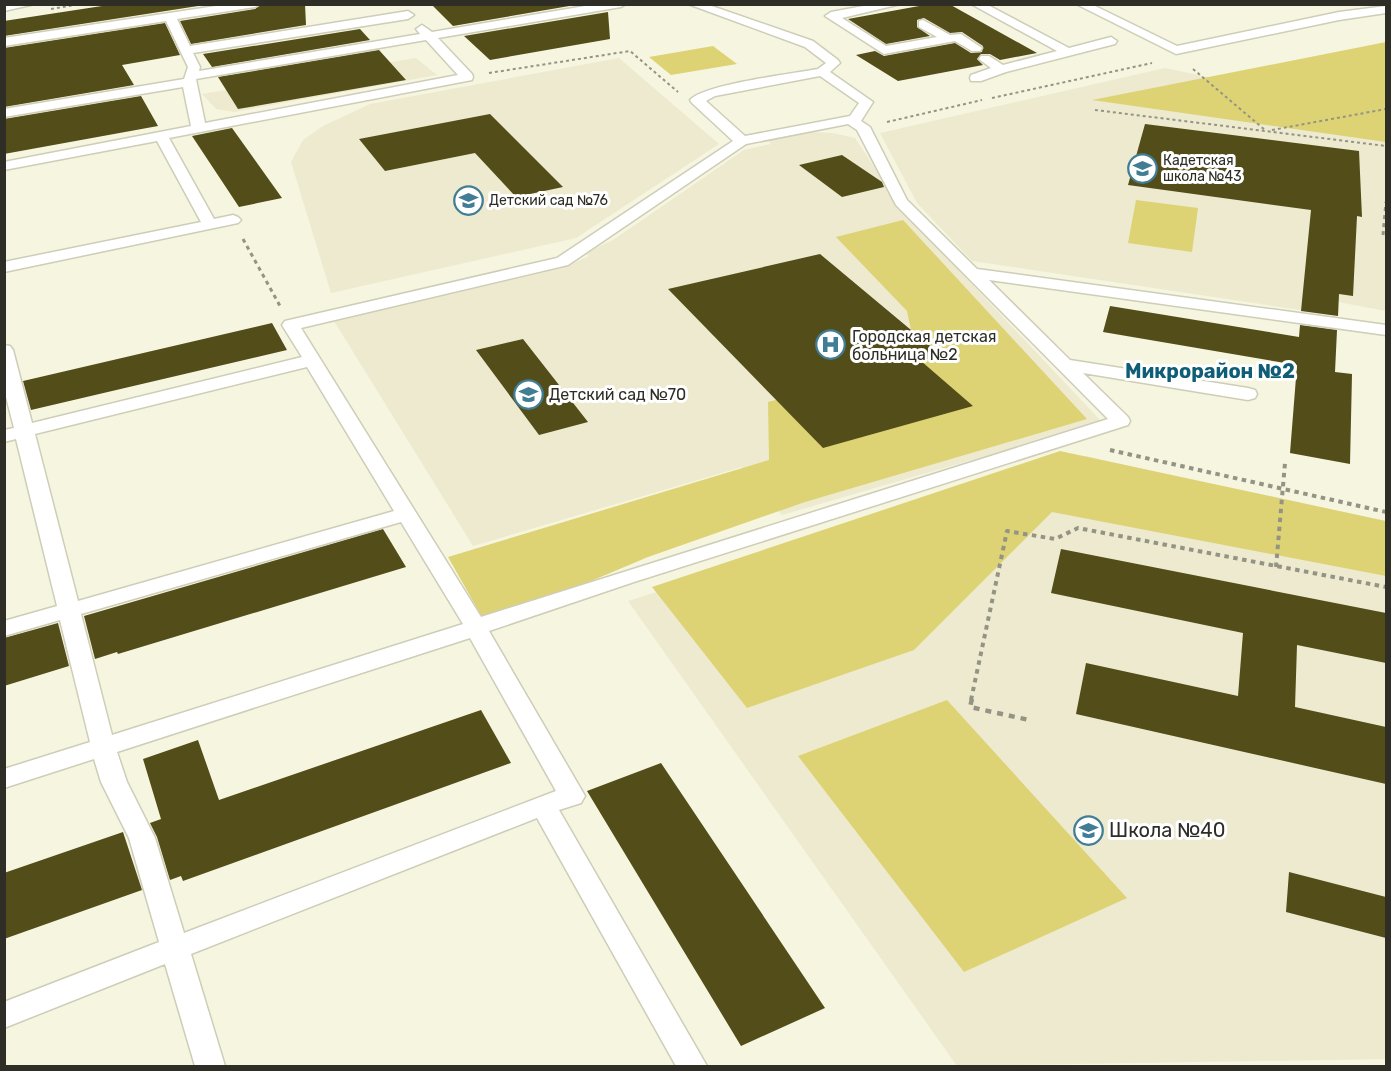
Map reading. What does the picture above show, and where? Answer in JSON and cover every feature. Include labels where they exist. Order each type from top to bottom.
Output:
[{"type":"lane","points":[[4,8],[30,4]]},
{"type":"lane","points":[[4,42],[255,4]]},
{"type":"lane","points":[[398,4],[467,77]]},
{"type":"lane","points":[[4,114],[429,36],[621,4]]},
{"type":"lane","points":[[896,4],[831,16],[884,50],[957,37],[976,48]]},
{"type":"lane","points":[[976,4],[1066,51]]},
{"type":"lane","points":[[1081,4],[1178,54],[1339,15],[1359,15],[1386,10]]},
{"type":"lane","points":[[683,97],[822,72],[834,63],[809,44],[701,5]]},
{"type":"lane","points":[[186,50],[408,15]]},
{"type":"lane","points":[[170,17],[194,68],[190,79],[199,129]]},
{"type":"lane","points":[[923,24],[948,39]]},
{"type":"lane","points":[[976,78],[1066,51],[1111,41]]},
{"type":"lane","points":[[985,59],[1001,69]]},
{"type":"lane","points":[[4,779],[476,628],[626,577],[1121,421],[900,202],[859,123],[866,102],[822,72]]},
{"type":"lane","points":[[4,166],[467,77]]},
{"type":"lane","points":[[711,93],[697,100],[742,141]]},
{"type":"lane","points":[[4,1015],[543,805],[572,796],[476,628],[291,325],[562,262],[742,141],[859,123]]},
{"type":"lane","points":[[161,136],[210,225]]},
{"type":"lane","points":[[4,267],[233,220]]},
{"type":"lane","points":[[972,273],[1386,330]]},
{"type":"lane","points":[[4,350],[15,433],[69,610],[103,747],[114,782],[142,838],[210,1066]]},
{"type":"lane","points":[[15,433],[312,360]]},
{"type":"lane","points":[[1063,363],[1248,394]]},
{"type":"lane","points":[[4,629],[407,514]]},
{"type":"lane","points":[[543,805],[692,1066]]},
{"type":"path","points":[[467,77],[630,51],[683,97]]},
{"type":"path","points":[[859,123],[1178,54],[1267,131]]},
{"type":"path","points":[[1267,131],[1386,109]]},
{"type":"path","points":[[1095,110],[1386,146]]},
{"type":"path","points":[[1383,235],[1386,202]]},
{"type":"path","points":[[233,220],[291,325]]},
{"type":"path","points":[[1063,440],[1386,512]]},
{"type":"path","points":[[1276,567],[1285,463]]},
{"type":"path","points":[[1029,720],[970,707],[1007,531],[1055,539],[1078,528],[1386,587]]},
{"type":"shaded area","points":[[1386,42],[1386,142],[1092,100]]},
{"type":"shaded area","points":[[713,46],[737,64],[671,75],[649,57]]},
{"type":"shaded area","points":[[416,58],[437,75],[234,112],[216,109],[202,94]]},
{"type":"shaded area","name":"Детский сад №76","points":[[619,58],[719,144],[576,238],[331,293],[291,162],[303,140],[323,126],[370,104]]},
{"type":"shaded area","name":"Кадетская школа №43","points":[[1165,68],[1293,95],[1386,107],[1386,311],[1322,299],[1300,310],[972,261],[917,203],[880,133]]},
{"type":"shaded area","name":"Городская детская больница №2","points":[[790,131],[833,133],[855,138],[887,186],[896,206],[907,209],[920,229],[1102,422],[782,515],[742,467],[473,546],[334,321],[563,268],[589,256],[585,253],[613,240],[744,150],[771,144],[766,138]]},
{"type":"shaded area","points":[[1136,200],[1198,208],[1192,252],[1128,243]]},
{"type":"shaded area","points":[[903,220],[1087,419],[805,502],[648,557],[577,587],[482,617],[448,557],[769,460],[768,402],[918,364],[907,311],[836,237]]},
{"type":"shaded area","points":[[1060,451],[1386,521],[1386,576],[1052,512],[914,650],[747,708],[652,587]]},
{"type":"shaded area","name":"Школа №40","points":[[1086,456],[1386,525],[1386,1059],[957,1066],[628,601]]},
{"type":"shaded area","points":[[947,700],[1127,898],[964,972],[798,756]]},
{"type":"building","points":[[115,4],[211,4],[4,36],[4,21]]},
{"type":"building","points":[[262,4],[305,4],[306,25],[191,44],[180,21],[255,9]]},
{"type":"building","points":[[431,4],[581,4],[453,26]]},
{"type":"building","points":[[930,4],[949,4],[1037,53],[1000,60],[990,54],[981,54],[977,59],[983,65],[898,81],[856,55],[875,51],[884,56],[955,43],[971,53],[982,52],[983,46],[962,32],[950,33],[924,18],[917,20],[917,27],[930,36],[886,44],[848,19]]},
{"type":"building","points":[[608,12],[610,39],[490,60],[464,36]]},
{"type":"building","points":[[165,23],[180,55],[122,65],[134,85],[4,107],[4,48]]},
{"type":"building","points":[[360,29],[370,40],[212,67],[203,54]]},
{"type":"building","points":[[379,50],[406,80],[238,109],[218,77]]},
{"type":"building","points":[[141,96],[158,126],[4,154],[4,119]]},
{"type":"building","points":[[490,114],[563,187],[516,197],[475,153],[385,171],[359,139]]},
{"type":"building","points":[[1145,124],[1359,151],[1362,217],[1357,216],[1353,296],[1339,294],[1338,316],[1301,311],[1311,210],[1128,185]]},
{"type":"building","points":[[232,128],[282,198],[239,207],[192,136]]},
{"type":"building","points":[[842,155],[882,182],[884,187],[842,197],[799,165]]},
{"type":"building","points":[[820,254],[941,355],[921,361],[973,406],[823,448],[668,289]]},
{"type":"building","points":[[1110,306],[1299,337],[1300,325],[1337,330],[1335,372],[1352,374],[1350,464],[1290,453],[1297,365],[1103,332]]},
{"type":"building","points":[[272,323],[287,350],[31,410],[23,381]]},
{"type":"building","points":[[523,339],[588,422],[539,435],[476,350]]},
{"type":"building","points":[[383,529],[406,567],[95,659],[84,616]]},
{"type":"building","points":[[1061,549],[1386,613],[1386,663],[1297,645],[1295,707],[1386,727],[1386,784],[1076,714],[1086,663],[1238,696],[1243,633],[1051,593]]},
{"type":"building","points":[[58,623],[69,666],[4,686],[4,638]]},
{"type":"building","points":[[481,710],[511,763],[183,881],[181,876],[170,880],[157,837],[150,823],[161,819],[143,759],[198,740],[219,800]]},
{"type":"building","points":[[661,763],[825,1008],[741,1046],[587,791]]},
{"type":"building","points":[[123,832],[142,890],[4,939],[4,873]]},
{"type":"building","points":[[1289,872],[1386,897],[1386,938],[1286,912]]},
{"type":"place","name":"Кадетская школа №43","points":[[1142,168]]},
{"type":"place","name":"Детский сад №76","points":[[468,200]]},
{"type":"place","name":"Городская детская больница №2","points":[[831,345]]},
{"type":"place","name":"Детский сад №70","points":[[528,394]]},
{"type":"place","name":"Школа №40","points":[[1088,830]]},
{"type":"district","name":"Микрорайон №2","points":[[1210,371]]}]
